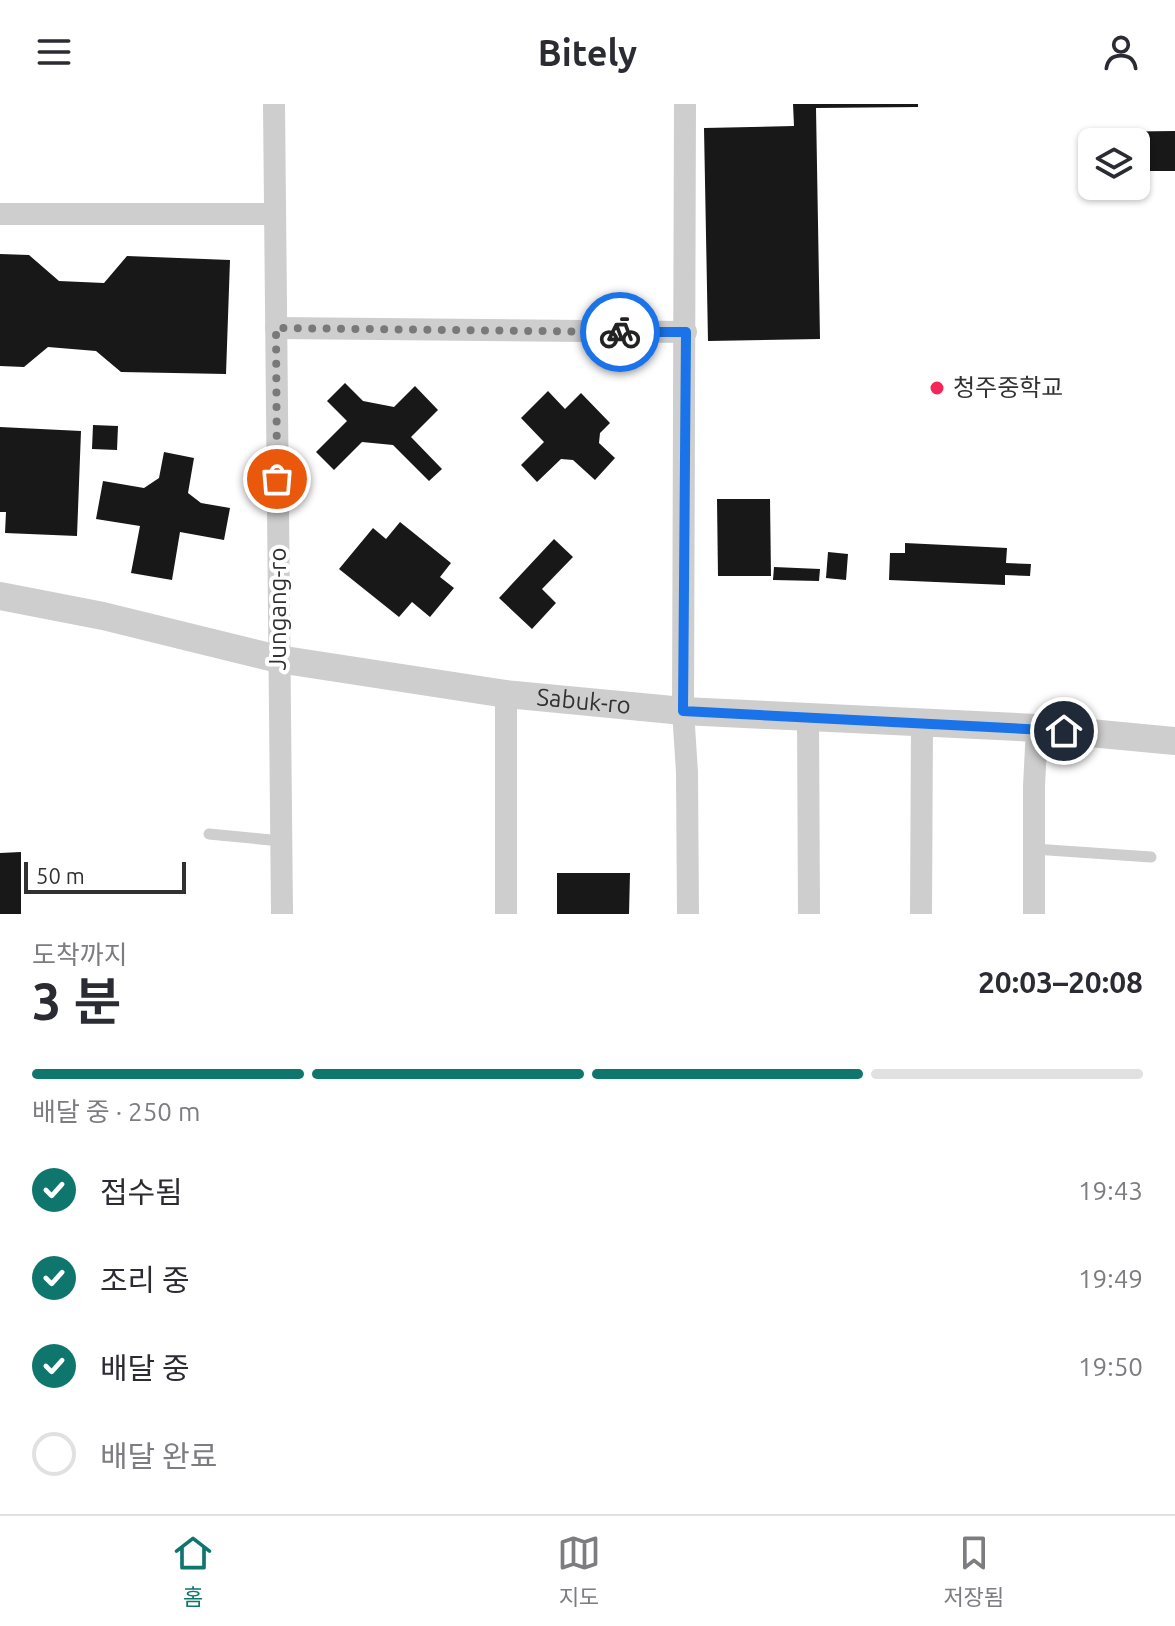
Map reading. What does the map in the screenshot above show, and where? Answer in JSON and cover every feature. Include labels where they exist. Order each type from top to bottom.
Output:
[{"type":"street","name":"Jungang-ro","points":[[274,104],[282,914]]},
{"type":"street","points":[[685,104],[683,711],[687,772],[688,914]]},
{"type":"street","points":[[0,214],[275,214]]},
{"type":"street","points":[[276,328],[686,332]]},
{"type":"street","name":"Sabuk-ro","points":[[0,596],[103,616],[278,659],[506,694],[683,711],[1037,728],[1175,741]]},
{"type":"street","points":[[506,694],[506,914]]},
{"type":"street","points":[[808,718],[809,914]]},
{"type":"street","points":[[921,914],[922,723]]},
{"type":"street","points":[[1034,914],[1037,728]]},
{"type":"lane","points":[[209,834],[281,841]]},
{"type":"lane","points":[[1034,849],[1151,857]]},
{"type":"building","points":[[793,104],[918,104],[918,107],[816,108],[820,339],[708,341],[704,128],[794,126]]},
{"type":"building","points":[[1150,131],[1175,131],[1175,171],[1150,171]]},
{"type":"building","points":[[0,254],[29,255],[59,281],[104,283],[127,256],[230,260],[226,374],[121,372],[96,351],[48,347],[24,367],[0,366]]},
{"type":"building","points":[[345,383],[363,401],[394,407],[415,386],[438,410],[411,437],[442,469],[429,481],[393,445],[362,442],[334,470],[316,452],[347,421],[327,401]]},
{"type":"building","points":[[548,391],[565,409],[581,393],[610,423],[600,433],[599,443],[615,458],[595,480],[573,460],[561,459],[537,482],[521,465],[544,442],[521,418]]},
{"type":"building","points":[[93,425],[118,426],[117,450],[92,449]]},
{"type":"building","points":[[0,427],[81,431],[77,536],[5,533],[6,512],[0,512]]},
{"type":"building","points":[[164,452],[194,458],[188,493],[201,503],[230,508],[224,540],[180,532],[172,580],[131,573],[140,526],[96,519],[103,481],[144,488],[159,478]]},
{"type":"building","points":[[717,499],[770,499],[771,576],[718,576]]},
{"type":"building","points":[[400,522],[451,563],[440,577],[454,588],[430,617],[412,602],[399,617],[339,569],[373,528],[386,539]]},
{"type":"building","points":[[554,539],[573,557],[542,589],[556,603],[532,629],[499,598]]},
{"type":"building","points":[[905,543],[1007,548],[1006,563],[1031,564],[1030,576],[1005,575],[1005,585],[889,580],[890,553],[905,553]]},
{"type":"building","points":[[828,552],[848,554],[846,580],[826,578]]},
{"type":"building","points":[[774,567],[820,569],[819,581],[773,580]]},
{"type":"building","points":[[21,852],[21,914],[0,914],[0,853]]},
{"type":"building","points":[[557,873],[630,873],[629,914],[557,914]]},
{"type":"way so far","points":[[277,479],[276,328],[620,332]]},
{"type":"place","name":"청주중학교","points":[[937,388]]},
{"type":"route","points":[[620,332],[686,332],[683,711],[1064,731]]}]
